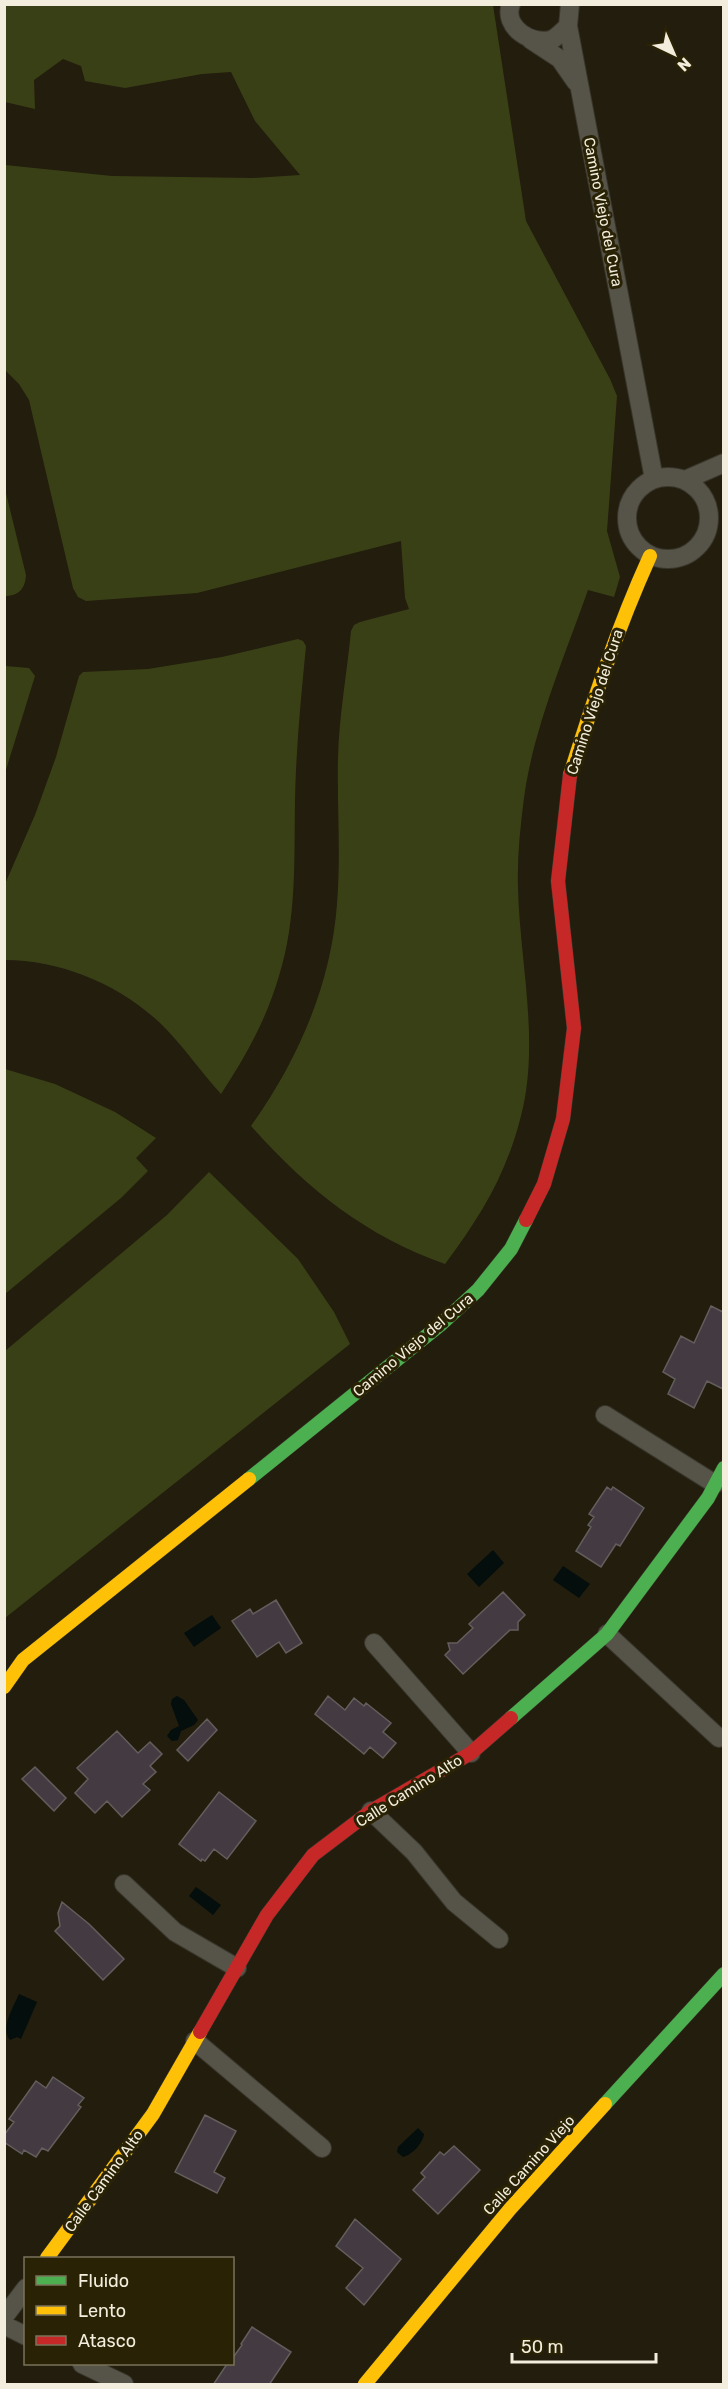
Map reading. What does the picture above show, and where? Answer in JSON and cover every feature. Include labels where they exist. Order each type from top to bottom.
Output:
[{"type":"street","name":"Camino Viejo del Cura","points":[[511,4],[509,9],[515,29],[560,59],[579,86]]},
{"type":"street","name":"Camino Viejo del Cura","points":[[570,4],[568,26],[654,479]]},
{"type":"street","points":[[531,40],[553,39],[568,26]]},
{"type":"street","points":[[685,480],[723,463]]},
{"type":"street","points":[[669,476],[685,480],[699,490],[717,520],[695,550],[681,558],[665,560],[650,555],[637,546],[629,532],[627,516],[630,500],[640,487],[654,479],[669,476]]},
{"type":"street","name":"Camino Viejo del Cura","points":[[4,1687],[23,1660],[440,1325],[478,1290],[511,1249],[544,1184],[563,1119],[574,1028],[558,881],[570,776],[602,672],[624,613],[650,555]]},
{"type":"street","points":[[605,1415],[719,1476]]},
{"type":"street","name":"Calle Camino Alto","points":[[48,2257],[153,2114],[267,1915],[313,1855],[371,1812],[471,1753],[607,1634],[708,1498],[719,1476]]},
{"type":"street","points":[[607,1634],[719,1738]]},
{"type":"street","points":[[374,1643],[471,1753]]},
{"type":"street","points":[[371,1812],[414,1852],[454,1902],[499,1939]]},
{"type":"street","points":[[123,1884],[175,1932],[237,1968]]},
{"type":"street","name":"Calle Camino Viejo","points":[[365,2385],[510,2209],[723,1974]]},
{"type":"street","points":[[195,2041],[322,2148]]},
{"type":"street","points":[[4,2317],[24,2291]]},
{"type":"street","points":[[4,2325],[24,2335]]},
{"type":"street","points":[[84,2365],[124,2385]]},
{"type":"green space","points":[[5,4],[493,5],[526,221],[617,396],[607,531],[620,577],[614,597],[588,590],[542,719],[528,772],[518,866],[519,917],[529,1031],[526,1088],[515,1137],[500,1176],[481,1212],[445,1264],[389,1239],[339,1208],[293,1170],[251,1126],[268,1101],[297,1048],[320,992],[328,964],[337,904],[339,742],[351,631],[354,625],[360,622],[409,609],[405,598],[401,541],[197,593],[86,601],[78,597],[73,588],[29,400],[19,384],[5,370],[5,165],[112,176],[252,178],[300,175],[255,121],[231,72],[202,74],[125,88],[85,81],[81,66],[63,59],[34,80],[35,109],[5,102]]},
{"type":"green space","points":[[4,485],[26,575],[20,591],[14,595],[4,596]]},
{"type":"green space","points":[[298,639],[306,646],[296,761],[294,867],[289,933],[279,976],[262,1023],[221,1094],[167,1030],[133,1001],[113,989],[71,971],[27,961],[5,960],[5,884],[35,815],[56,757],[79,676],[83,672],[148,669],[222,657]]},
{"type":"green space","points":[[5,666],[29,668],[35,676],[5,773]]},
{"type":"green space","points":[[5,1069],[55,1084],[115,1112],[156,1138],[136,1158],[148,1171],[121,1198],[5,1294]]},
{"type":"green space","points":[[209,1172],[298,1259],[334,1312],[350,1344],[5,1618],[5,1351],[167,1215]]},
{"type":"shaded area","points":[[493,1550],[504,1563],[479,1587],[467,1574]]},
{"type":"shaded area","points":[[563,1566],[590,1584],[579,1598],[553,1580]]},
{"type":"shaded area","points":[[212,1615],[221,1628],[194,1647],[184,1633]]},
{"type":"shaded area","points":[[177,1696],[184,1700],[198,1720],[194,1725],[181,1731],[178,1740],[172,1741],[167,1736],[171,1730],[179,1726],[171,1704],[172,1699]]},
{"type":"shaded area","points":[[196,1887],[221,1905],[213,1915],[189,1896]]},
{"type":"shaded area","points":[[19,1994],[37,2002],[21,2039],[17,2037],[10,2040],[6,2030],[7,2024]]},
{"type":"shaded area","points":[[418,2128],[424,2134],[422,2141],[413,2151],[403,2157],[397,2152],[398,2147]]},
{"type":"building","points":[[711,1306],[723,1312],[723,1389],[707,1381],[694,1408],[668,1394],[675,1379],[663,1372],[681,1336],[694,1343]]},
{"type":"building","points":[[607,1487],[611,1490],[613,1487],[644,1508],[620,1546],[616,1544],[601,1567],[576,1551],[591,1527],[588,1525],[594,1517],[589,1514]]},
{"type":"building","points":[[503,1592],[525,1615],[518,1622],[518,1630],[510,1630],[463,1674],[445,1655],[450,1650],[448,1643],[457,1643],[473,1628],[469,1624]]},
{"type":"building","points":[[276,1600],[302,1643],[286,1653],[279,1642],[257,1657],[232,1621],[250,1609],[253,1614]]},
{"type":"building","points":[[328,1696],[345,1710],[354,1698],[364,1706],[366,1703],[391,1723],[383,1732],[396,1743],[383,1758],[370,1747],[364,1754],[315,1714]]},
{"type":"building","points":[[207,1719],[217,1730],[188,1761],[177,1750]]},
{"type":"building","points":[[117,1731],[138,1753],[150,1742],[162,1754],[150,1766],[156,1772],[143,1784],[150,1790],[122,1817],[107,1801],[95,1813],[75,1793],[88,1779],[77,1768]]},
{"type":"building","points":[[35,1767],[66,1798],[54,1811],[22,1779]]},
{"type":"building","points":[[219,1792],[256,1821],[227,1859],[214,1849],[205,1861],[202,1859],[201,1861],[179,1844]]},
{"type":"building","points":[[62,1902],[89,1924],[124,1959],[103,1980],[55,1931],[60,1926],[58,1913]]},
{"type":"building","points":[[53,2077],[84,2098],[78,2105],[81,2107],[48,2151],[42,2148],[36,2157],[24,2150],[22,2154],[4,2142],[4,2135],[14,2122],[9,2119],[36,2081],[46,2088]]},
{"type":"building","points":[[205,2115],[236,2131],[214,2172],[225,2178],[217,2193],[175,2172]]},
{"type":"building","points":[[454,2146],[480,2170],[438,2214],[413,2190],[425,2177],[421,2173],[440,2152],[444,2155]]},
{"type":"building","points":[[355,2219],[401,2259],[364,2305],[346,2288],[363,2268],[336,2246]]},
{"type":"building","points":[[252,2327],[291,2352],[269,2385],[213,2385],[226,2365],[234,2365],[234,2356]]},
{"type":"traffic: fast","points":[[249,1479],[440,1325],[478,1290],[511,1249],[526,1220]]},
{"type":"traffic: fast","points":[[511,1718],[607,1634],[708,1498],[724,1468]]},
{"type":"traffic: fast","points":[[605,2104],[724,1974]]},
{"type":"traffic: slow","points":[[570,775],[607,664],[650,556]]},
{"type":"traffic: slow","points":[[4,1687],[23,1660],[249,1479]]},
{"type":"traffic: slow","points":[[48,2257],[153,2114],[200,2032]]},
{"type":"traffic: slow","points":[[365,2384],[510,2209],[605,2104]]},
{"type":"traffic: jam","points":[[526,1220],[544,1184],[563,1119],[574,1028],[558,881],[570,775]]},
{"type":"traffic: jam","points":[[200,2032],[267,1915],[313,1855],[371,1811],[471,1753],[511,1718]]}]
